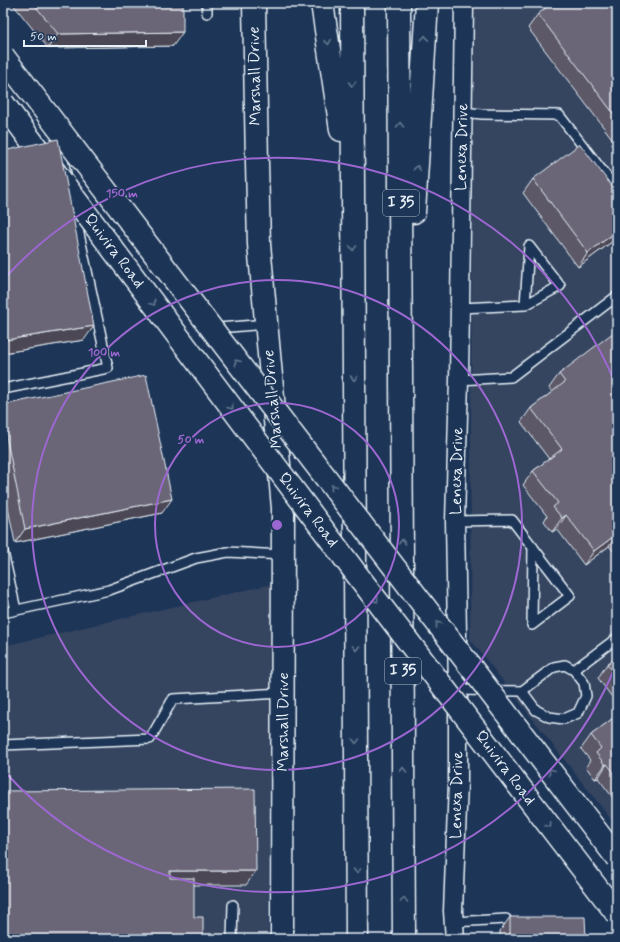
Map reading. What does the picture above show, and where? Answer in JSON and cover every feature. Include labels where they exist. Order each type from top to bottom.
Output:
[{"type":"main road","name":"Marshall Drive","points":[[254,3],[256,163],[259,244],[283,508],[282,939]]},
{"type":"main road","points":[[322,3],[353,209]]},
{"type":"main road","points":[[352,3],[357,939]]},
{"type":"main road","name":"I 35","points":[[399,3],[404,939]]},
{"type":"main road","points":[[402,402],[427,3]]},
{"type":"main road","name":"Quivira Road","points":[[3,56],[617,858]]},
{"type":"main road","name":"Quivira Road","points":[[3,104],[355,572],[617,914]]},
{"type":"street","name":"Lenexa Drive","points":[[454,930],[458,783],[455,521],[459,380],[464,3]]},
{"type":"lane","points":[[207,3],[207,13]]},
{"type":"lane","points":[[462,112],[482,114],[559,115],[617,190]]},
{"type":"lane","points":[[3,389],[108,368],[59,142],[24,149]]},
{"type":"lane","points":[[460,308],[525,305],[560,286],[529,246],[525,305]]},
{"type":"lane","points":[[459,380],[511,377],[617,296]]},
{"type":"lane","points":[[218,328],[266,324]]},
{"type":"lane","points":[[455,521],[512,520],[533,547],[570,596],[532,624],[533,547]]},
{"type":"lane","points":[[3,552],[16,610]]},
{"type":"lane","points":[[3,613],[109,590],[196,558],[228,552],[284,555]]},
{"type":"lane","points":[[574,670],[617,638]]},
{"type":"lane","points":[[458,690],[522,691],[554,667],[565,665],[574,670],[584,682],[586,696],[578,713],[564,719],[549,717],[536,710],[522,691]]},
{"type":"lane","points":[[3,745],[150,739],[173,698],[283,693]]},
{"type":"lane","points":[[232,939],[233,905]]},
{"type":"lane","points":[[454,930],[506,919]]},
{"type":"shaded area","points":[[473,3],[617,3],[617,827],[470,639]]},
{"type":"shaded area","points":[[272,584],[268,939],[3,939],[3,646]]},
{"type":"building","points":[[33,3],[183,3],[183,32],[58,34]]},
{"type":"building","points":[[552,3],[614,3],[617,7],[617,118],[538,14]]},
{"type":"building","points":[[58,139],[94,326],[6,340],[3,327],[3,151]]},
{"type":"building","points":[[580,144],[617,193],[617,231],[588,253],[533,179]]},
{"type":"building","points":[[614,332],[617,337],[617,534],[594,551],[566,515],[562,518],[553,507],[558,503],[533,471],[562,449],[531,408],[565,382],[559,374]]},
{"type":"building","points":[[146,375],[172,499],[25,529],[3,421],[3,405]]},
{"type":"building","points":[[617,657],[617,677],[607,664]]},
{"type":"building","points":[[617,715],[617,776],[607,764],[605,765],[596,753],[601,748],[591,735]]},
{"type":"building","points":[[255,789],[256,871],[170,871],[170,878],[194,878],[194,917],[203,917],[203,939],[3,939],[3,791]]},
{"type":"building","points":[[510,917],[585,917],[586,939],[510,939]]}]
